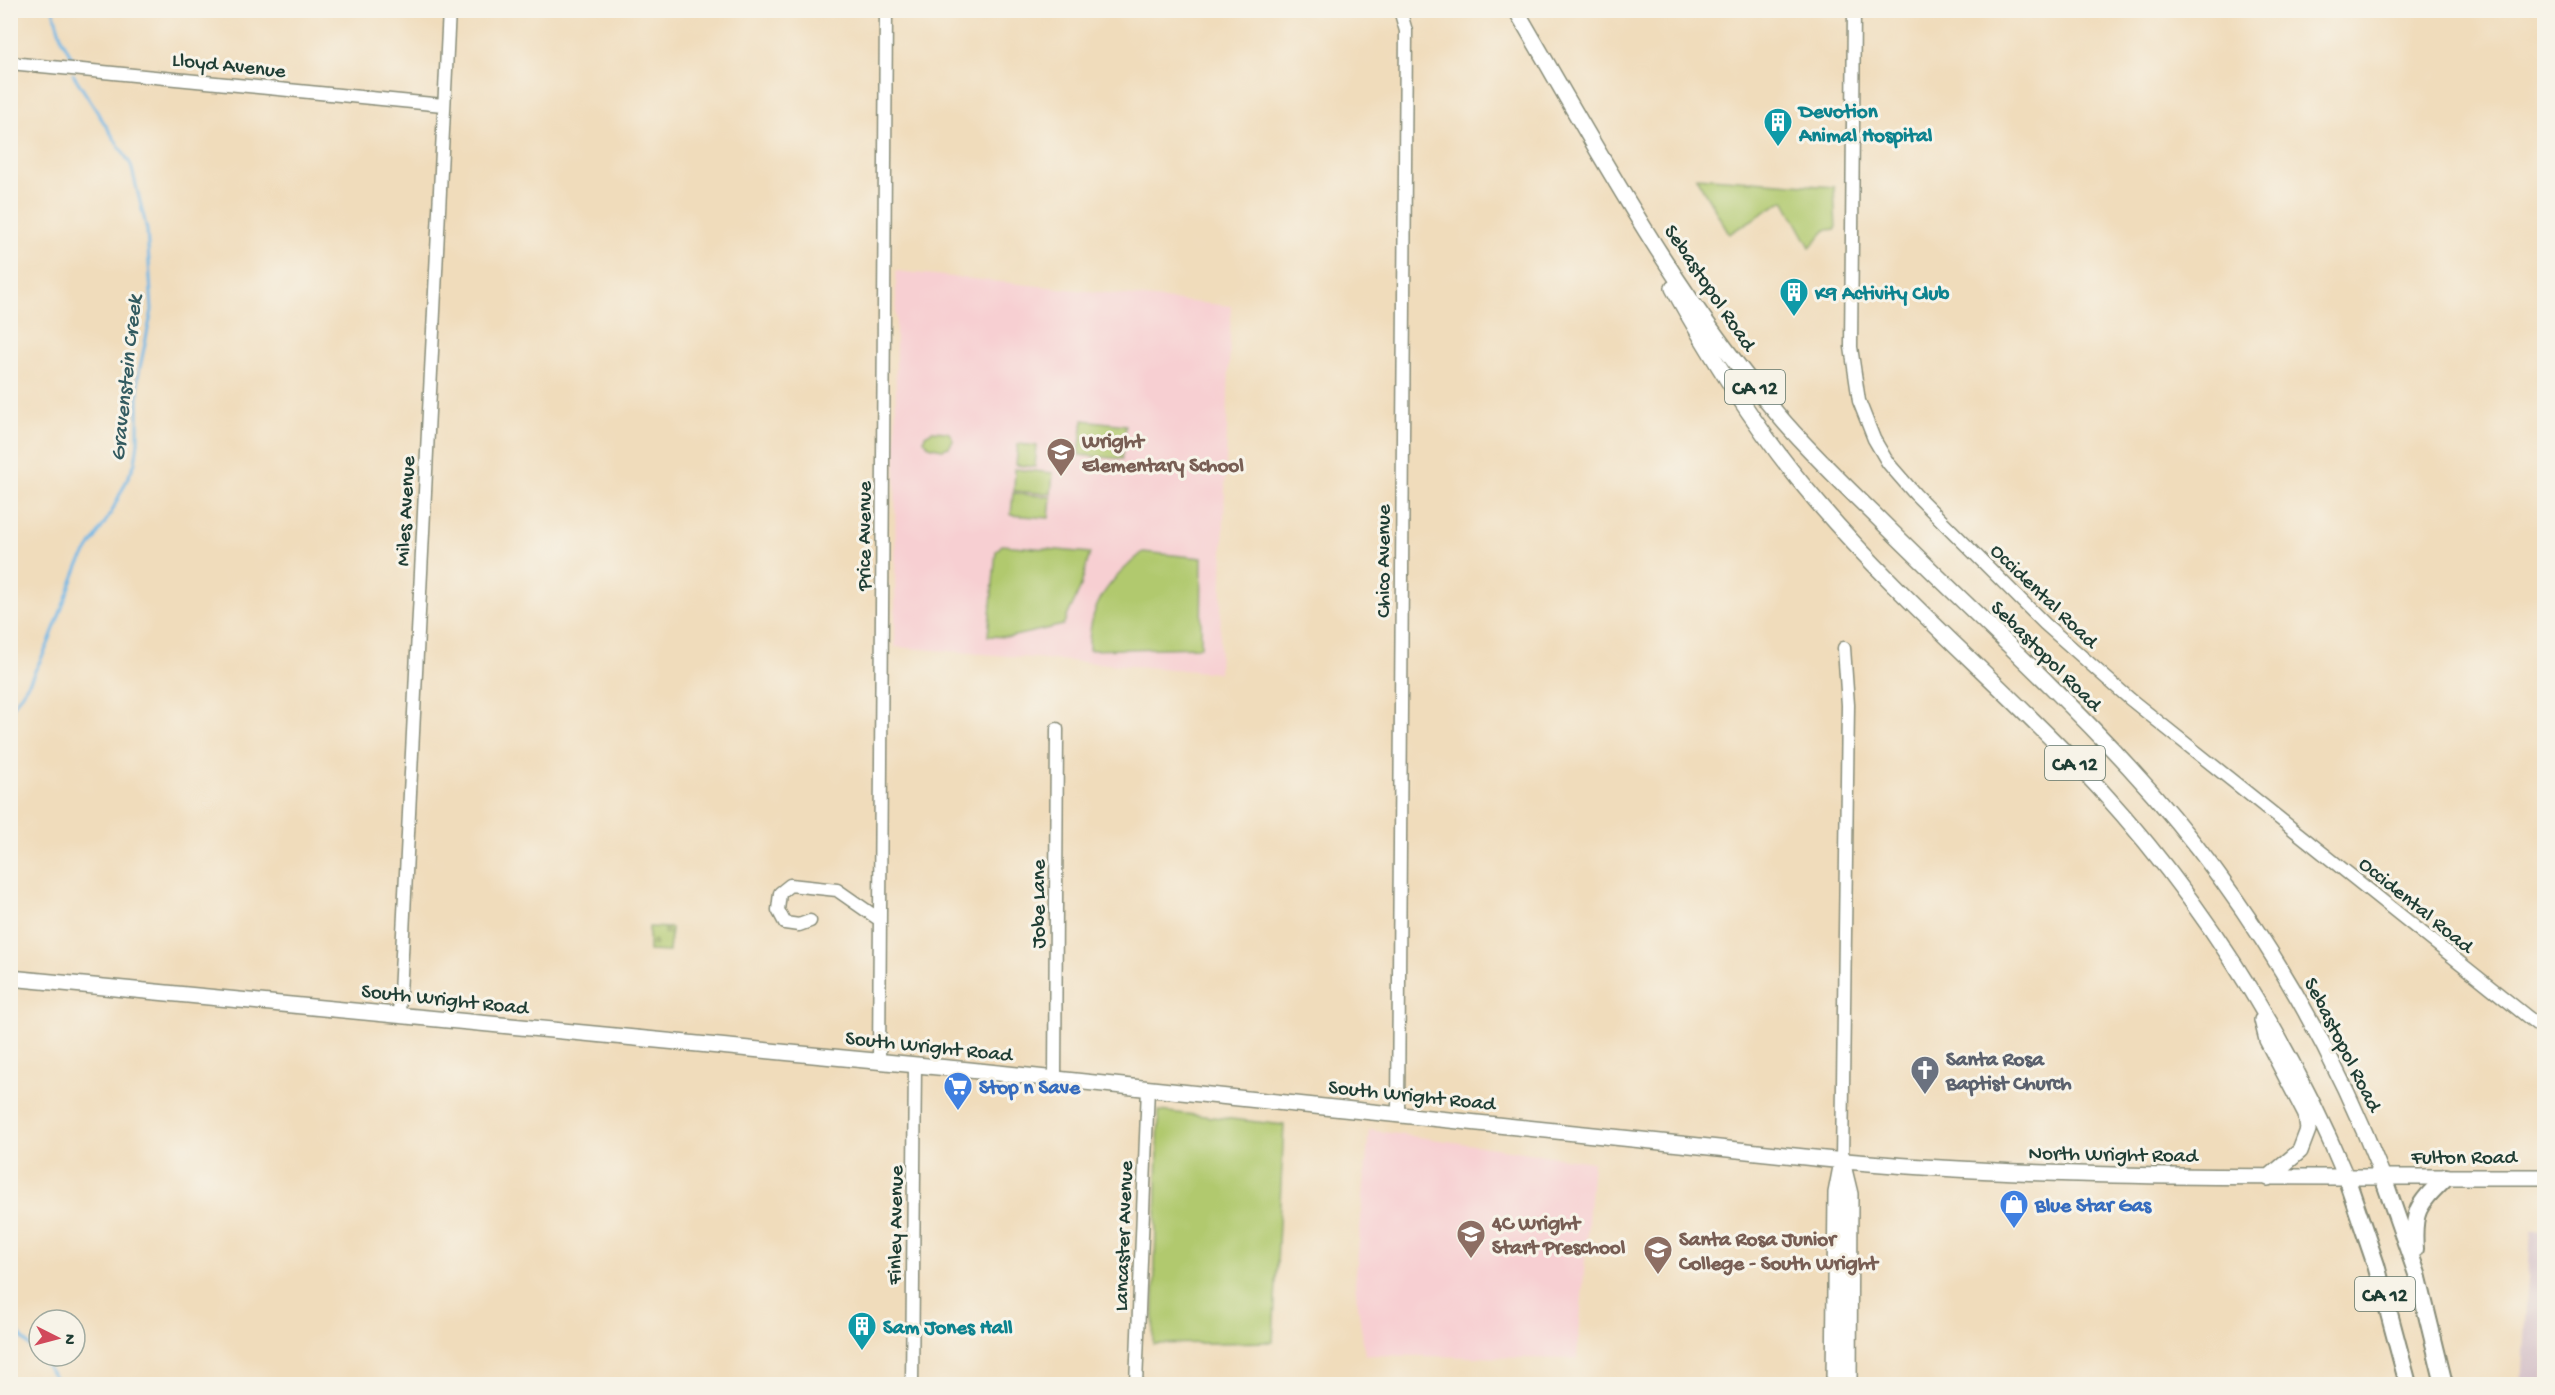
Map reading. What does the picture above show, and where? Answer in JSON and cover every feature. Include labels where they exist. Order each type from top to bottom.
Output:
[{"type":"highway","name":"CA 12","points":[[2384,1177],[2417,1274],[2444,1384]]},
{"type":"highway","points":[[2417,1274],[2415,1217],[2420,1203],[2446,1177]]},
{"type":"highway","name":"CA 12","points":[[2346,1178],[2383,1286],[2408,1384]]},
{"type":"main road","name":"Sebastopol Road","points":[[1516,10],[1627,200],[1716,363],[1775,451],[1861,551],[2110,801],[2190,899],[2253,992],[2295,1067],[2346,1178]]},
{"type":"main road","name":"Sebastopol Road","points":[[1627,200],[1720,341],[1789,427],[1872,513],[2096,732],[2147,787],[2197,848],[2240,906],[2300,1001],[2346,1089],[2384,1177]]},
{"type":"main road","name":"South Wright Road","points":[[10,978],[1148,1088],[1842,1161]]},
{"type":"main road","points":[[2253,992],[2267,1040],[2306,1114],[2307,1123],[2307,1138],[2300,1151],[2268,1178]]},
{"type":"main road","points":[[1834,1384],[1836,1193],[1842,1161]]},
{"type":"main road","points":[[1842,1161],[1850,1194],[1849,1384]]},
{"type":"main road","name":"North Wright Road","points":[[1842,1161],[1972,1171],[2268,1178],[2384,1177]]},
{"type":"main road","name":"Fulton Road","points":[[2384,1177],[2544,1177]]},
{"type":"street","name":"Miles Avenue","points":[[399,1014],[448,10]]},
{"type":"street","name":"Price Avenue","points":[[879,1062],[886,10]]},
{"type":"street","name":"Chico Avenue","points":[[1398,1113],[1406,31],[1400,10]]},
{"type":"street","name":"Occidental Road","points":[[1854,10],[1851,347],[1859,401],[1884,457],[1920,499],[2096,671],[2544,1030]]},
{"type":"street","name":"Lloyd Avenue","points":[[10,63],[443,105]]},
{"type":"street","points":[[1842,1161],[1848,705],[1844,648]]},
{"type":"street","name":"Jobe Lane","points":[[1055,1079],[1057,729]]},
{"type":"street","points":[[810,921],[798,925],[785,923],[778,910],[780,893],[790,885],[837,890],[880,920]]},
{"type":"street","name":"Finley Avenue","points":[[912,1384],[915,1065]]},
{"type":"street","name":"Lancaster Avenue","points":[[1136,1384],[1148,1088]]},
{"type":"shaded area","name":"Wright Elementary School","points":[[896,271],[1231,306],[1219,673],[895,647]]},
{"type":"shaded area","name":"4C Wright Start Preschool","points":[[1369,1130],[1593,1162],[1577,1359],[1365,1355],[1355,1284]]},
{"type":"shaded area","points":[[2544,1230],[2544,1384],[2521,1384],[2531,1231]]},
{"type":"green space","points":[[1696,177],[1834,187],[1836,229],[1826,230],[1810,247],[1784,200],[1729,234]]},
{"type":"green space","points":[[1083,420],[1126,425],[1122,459],[1079,455]]},
{"type":"green space","points":[[932,431],[947,432],[951,435],[953,441],[949,447],[942,449],[929,446],[924,440],[925,435]]},
{"type":"green space","points":[[1018,444],[1037,446],[1035,467],[1016,465]]},
{"type":"green space","points":[[1015,469],[1053,473],[1051,494],[1014,491]]},
{"type":"green space","points":[[1013,493],[1051,497],[1049,518],[1011,515]]},
{"type":"green space","points":[[1002,545],[1090,553],[1080,589],[1063,625],[1010,637],[988,636],[996,551]]},
{"type":"green space","points":[[1143,552],[1202,558],[1201,647],[1089,650],[1092,619],[1103,594],[1120,573]]},
{"type":"green space","points":[[649,927],[671,928],[669,952],[649,951]]},
{"type":"green space","points":[[1159,1111],[1284,1125],[1273,1342],[1153,1344]]},
{"type":"waterway","name":"Gravenstein Creek","points":[[53,10],[62,40],[74,61]]},
{"type":"waterway","name":"Gravenstein Creek","points":[[10,711],[30,681],[47,647],[78,566],[111,513],[135,463],[138,442],[138,377],[152,310],[147,230],[131,165],[73,74]]},
{"type":"waterway","name":"Gravenstein Creek","points":[[10,1323],[61,1384]]},
{"type":"place","name":"Devotion Animal Hospital","points":[[1778,148]]},
{"type":"place","name":"K9 Activity Club","points":[[1794,318]]},
{"type":"place","name":"Wright Elementary School","points":[[1061,478]]},
{"type":"place","name":"Santa Rosa Baptist Church","points":[[1925,1096]]},
{"type":"place","name":"Stop n Save","points":[[958,1112]]},
{"type":"place","name":"Blue Star Gas","points":[[2014,1230]]},
{"type":"place","name":"4C Wright Start Preschool","points":[[1471,1260]]},
{"type":"place","name":"Santa Rosa Junior College - South Wright","points":[[1658,1276]]},
{"type":"place","name":"Sam Jones Hall","points":[[862,1352]]}]
